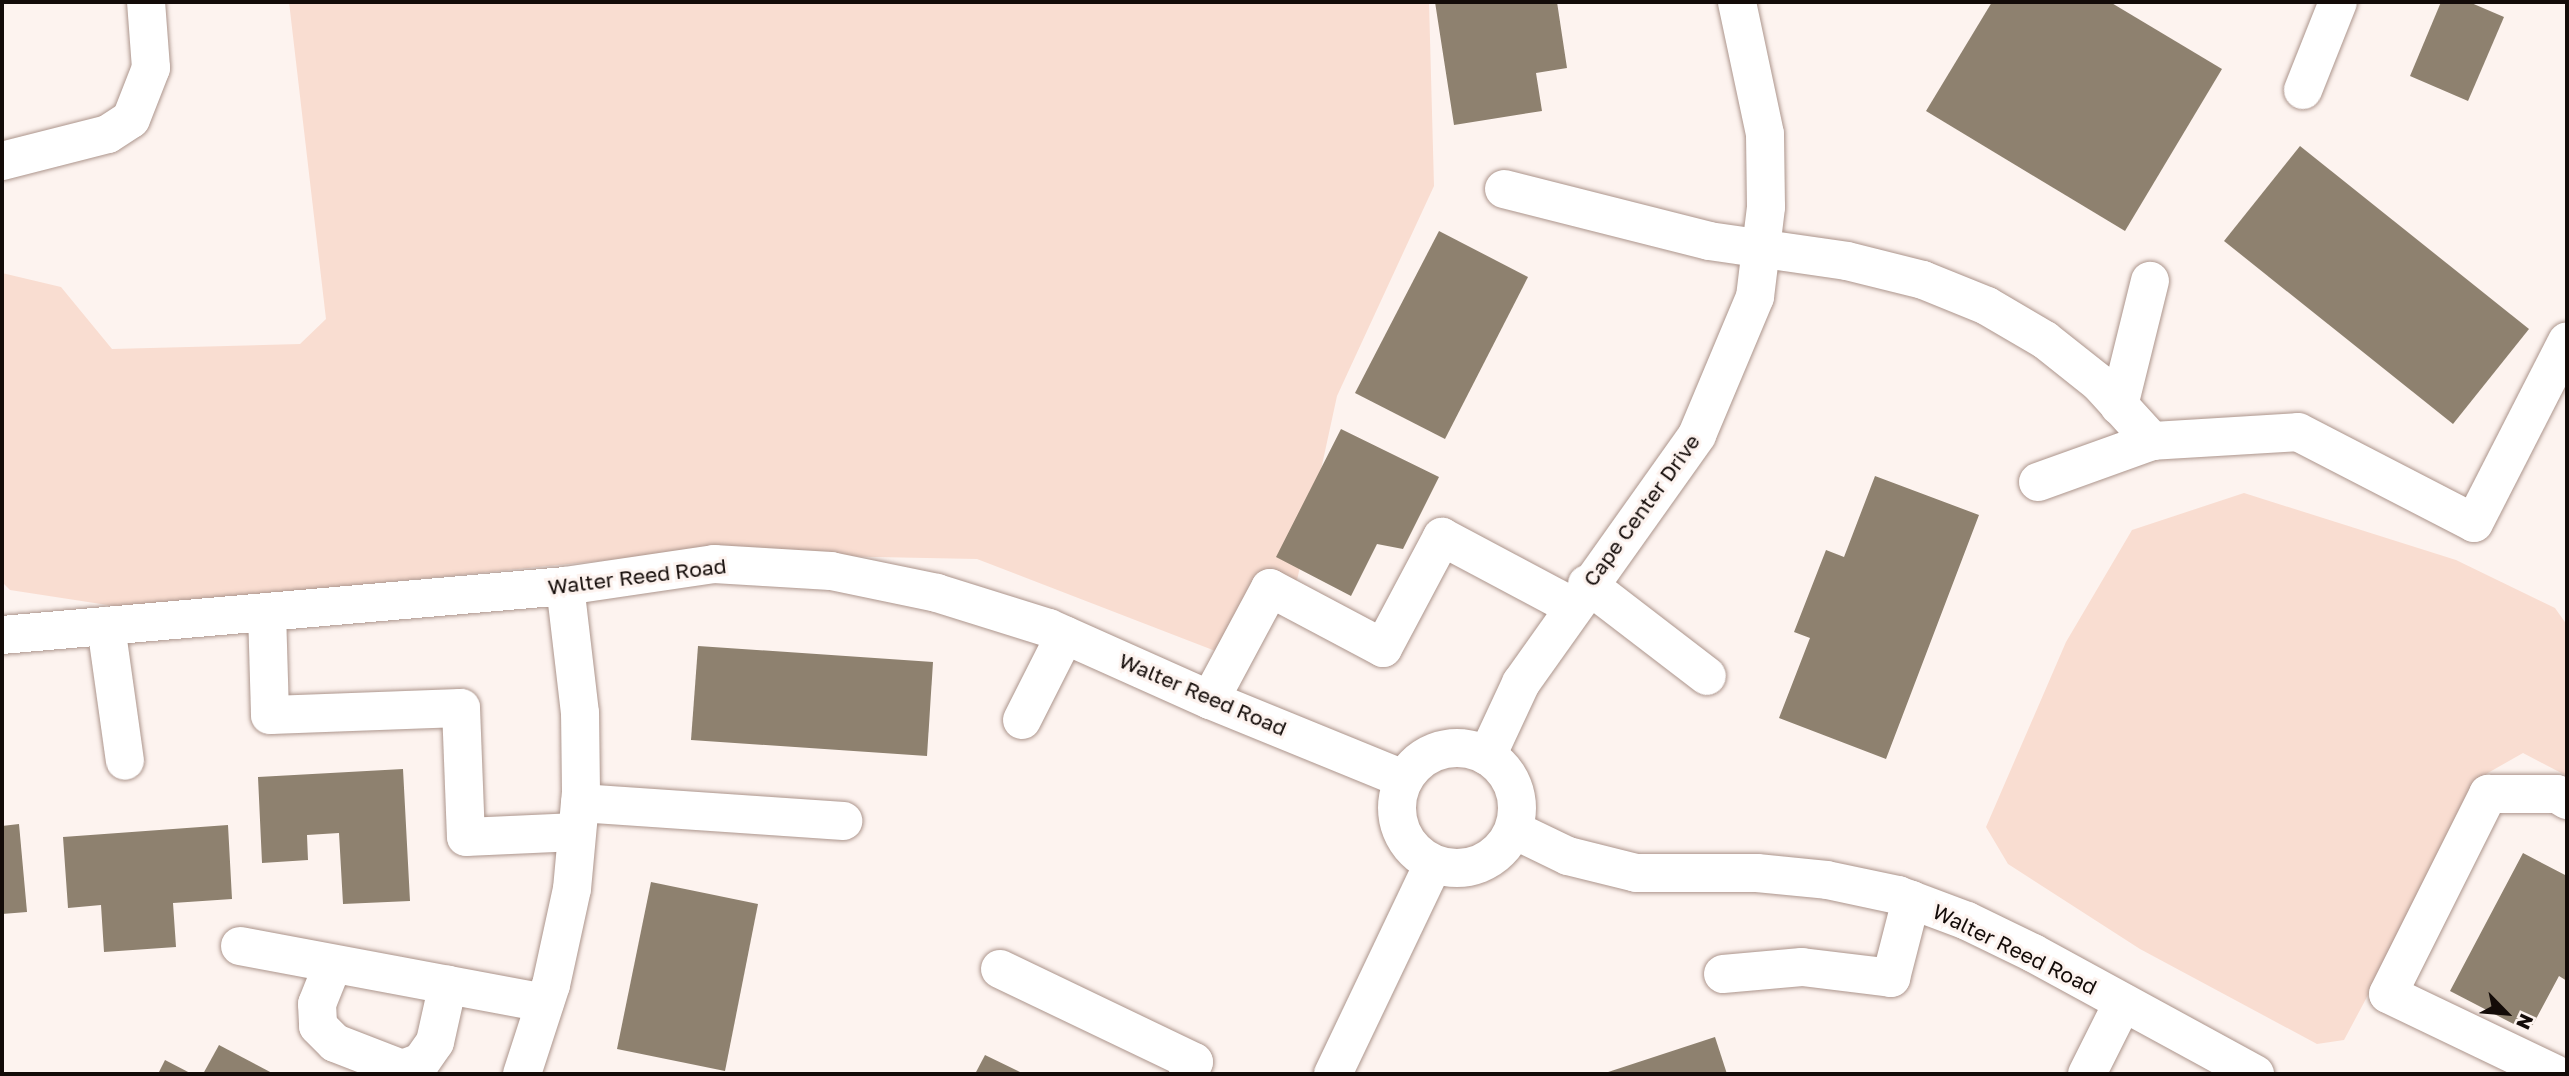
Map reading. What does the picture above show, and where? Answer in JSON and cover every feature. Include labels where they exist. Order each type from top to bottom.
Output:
[{"type":"street","points":[[2,161],[108,134],[131,119],[151,68],[146,2]]},
{"type":"street","name":"Cape Center Drive","points":[[1487,756],[1521,683],[1580,595],[1697,435],[1755,297],[1762,251],[1765,134],[1737,2]]},
{"type":"street","points":[[2303,90],[2338,2]]},
{"type":"street","points":[[1504,188],[1640,226],[1762,251],[1847,261],[1923,280],[1987,306],[2045,340],[2119,406],[2152,441]]},
{"type":"street","points":[[2119,406],[2150,281]]},
{"type":"street","points":[[2038,482],[2152,441],[2298,432],[2474,523],[2567,341]]},
{"type":"street","points":[[1210,700],[1270,588],[1383,648],[1442,537],[1580,595],[1707,676]]},
{"type":"street","name":"Walter Reed Road","points":[[2,635],[565,586],[714,564],[831,571],[937,593],[1065,635],[1210,700],[1404,779]]},
{"type":"street","points":[[533,1072],[545,1003],[572,889],[578,818],[580,713],[565,586]]},
{"type":"street","points":[[267,612],[270,715],[461,708],[466,837],[578,818],[844,821]]},
{"type":"street","points":[[106,626],[125,761]]},
{"type":"street","points":[[1022,720],[1065,635]]},
{"type":"street","points":[[1454,747],[1487,756],[1507,773],[1516,791],[1518,810],[1514,830],[1490,860],[1462,868],[1433,864],[1405,838],[1397,799],[1404,779],[1434,752],[1454,747]]},
{"type":"street","points":[[2555,1074],[2388,994],[2488,794],[2557,794],[2567,800]]},
{"type":"street","name":"Walter Reed Road","points":[[1514,830],[1568,856],[1636,873],[1792,876],[1912,901],[1967,921],[2255,1074]]},
{"type":"street","points":[[1333,1074],[1433,864]]},
{"type":"street","points":[[1723,974],[1802,967],[1891,978],[1912,901]]},
{"type":"street","points":[[240,946],[545,1003]]},
{"type":"street","points":[[333,964],[317,1004],[318,1026],[335,1043],[402,1069],[421,1062],[435,1042],[448,984]]},
{"type":"street","points":[[1000,969],[1200,1070]]},
{"type":"street","points":[[2087,1074],[2123,1002]]},
{"type":"shaded area","points":[[289,2],[1429,2],[1434,186],[1337,396],[1296,585],[1263,638],[1218,652],[977,559],[680,553],[127,608],[10,590],[2,582],[2,273],[61,287],[112,349],[300,344],[326,319]]},
{"type":"shaded area","points":[[2244,493],[2456,560],[2555,608],[2567,625],[2567,776],[2523,753],[2486,774],[2344,1040],[2317,1044],[2140,949],[2008,864],[1986,827],[2066,642],[2132,530]]},
{"type":"building","points":[[1435,2],[1557,2],[1567,68],[1536,73],[1542,111],[1454,125]]},
{"type":"building","points":[[1992,2],[2110,2],[2222,69],[2125,231],[1926,111]]},
{"type":"building","points":[[2441,2],[2469,2],[2504,17],[2468,101],[2410,76]]},
{"type":"building","points":[[2300,146],[2529,329],[2453,424],[2224,241]]},
{"type":"building","points":[[1439,231],[1528,277],[1445,439],[1355,393]]},
{"type":"building","points":[[1341,429],[1439,477],[1403,549],[1377,544],[1351,596],[1276,557]]},
{"type":"building","points":[[1875,476],[1979,515],[1886,759],[1779,718],[1810,638],[1794,632],[1826,550],[1844,557]]},
{"type":"building","points":[[698,646],[933,662],[927,756],[691,740]]},
{"type":"building","points":[[403,769],[410,901],[343,904],[339,833],[307,835],[308,860],[262,863],[258,777]]},
{"type":"building","points":[[19,824],[27,912],[2,914],[2,826]]},
{"type":"building","points":[[228,825],[232,899],[173,903],[176,947],[104,952],[101,905],[68,908],[63,837]]},
{"type":"building","points":[[2523,853],[2567,876],[2567,981],[2559,976],[2529,1032],[2450,991]]},
{"type":"building","points":[[651,882],[758,904],[725,1071],[617,1049]]},
{"type":"building","points":[[1715,1037],[1727,1074],[1602,1074]]},
{"type":"building","points":[[219,1045],[274,1074],[203,1074]]},
{"type":"building","points":[[985,1055],[1024,1074],[975,1074]]},
{"type":"building","points":[[165,1060],[192,1074],[158,1074]]}]
